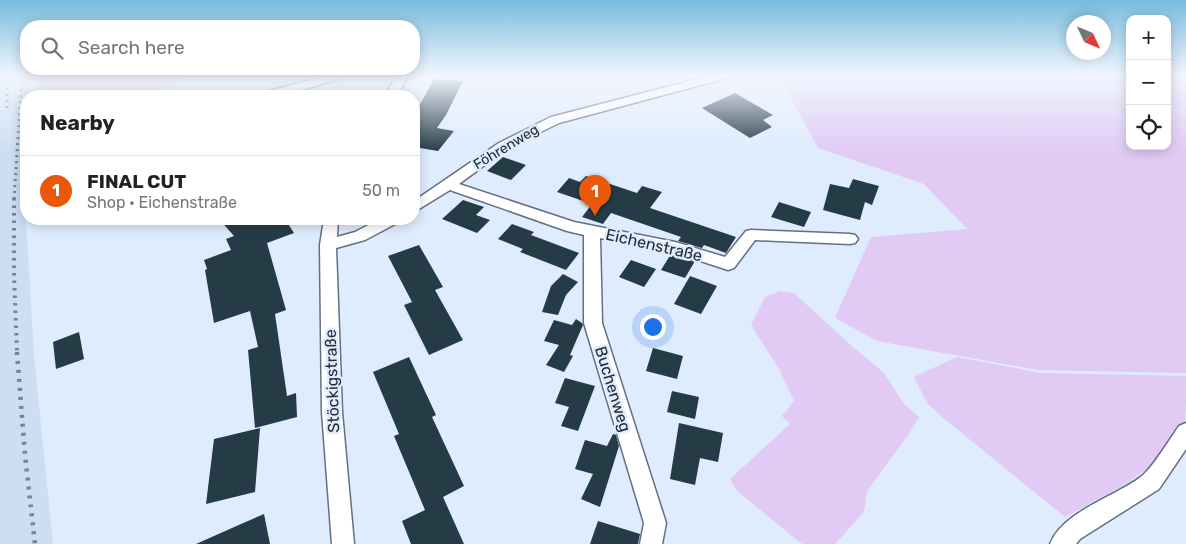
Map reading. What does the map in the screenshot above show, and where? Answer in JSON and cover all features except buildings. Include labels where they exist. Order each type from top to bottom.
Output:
[{"type":"street","name":"Föhrenweg","points":[[420,203],[449,185],[488,155],[532,130],[555,120],[626,101]]},
{"type":"street","name":"Eichenstraße","points":[[449,185],[572,227],[675,248],[728,264],[751,235],[850,239]]},
{"type":"street","name":"Stöckigstraße","points":[[330,225],[328,245],[332,412],[343,544]]},
{"type":"street","points":[[328,245],[360,236],[381,225]]},
{"type":"street","name":"Buchenweg","points":[[592,231],[593,323],[655,523],[651,544]]},
{"type":"street","points":[[1061,544],[1072,531],[1151,482],[1186,432]]},
{"type":"shaded area","points":[[0,101],[20,101],[20,225],[26,225],[34,355],[53,544],[0,544]]},
{"type":"shaded area","points":[[793,101],[1126,101],[1126,150],[1171,150],[1171,101],[1186,101],[1186,373],[1038,370],[877,341],[835,318],[871,237],[967,229],[924,184],[818,148]]},
{"type":"shaded area","points":[[780,291],[794,293],[883,372],[905,405],[919,417],[909,434],[867,491],[864,512],[835,544],[803,544],[798,541],[736,490],[730,479],[790,424],[782,416],[794,401],[779,369],[751,325],[765,297]]},
{"type":"shaded area","points":[[957,357],[1041,373],[1186,376],[1185,422],[1176,439],[1149,467],[1116,489],[1065,517],[927,403],[914,377]]},
{"type":"railway","points":[[7,101],[7,109]]},
{"type":"railway","points":[[14,199],[20,107]]},
{"type":"railway","points":[[14,199],[17,353]]},
{"type":"railway","points":[[17,352],[25,455],[35,544]]},
{"type":"place","name":"FINAL CUT","points":[[595,216]]}]
